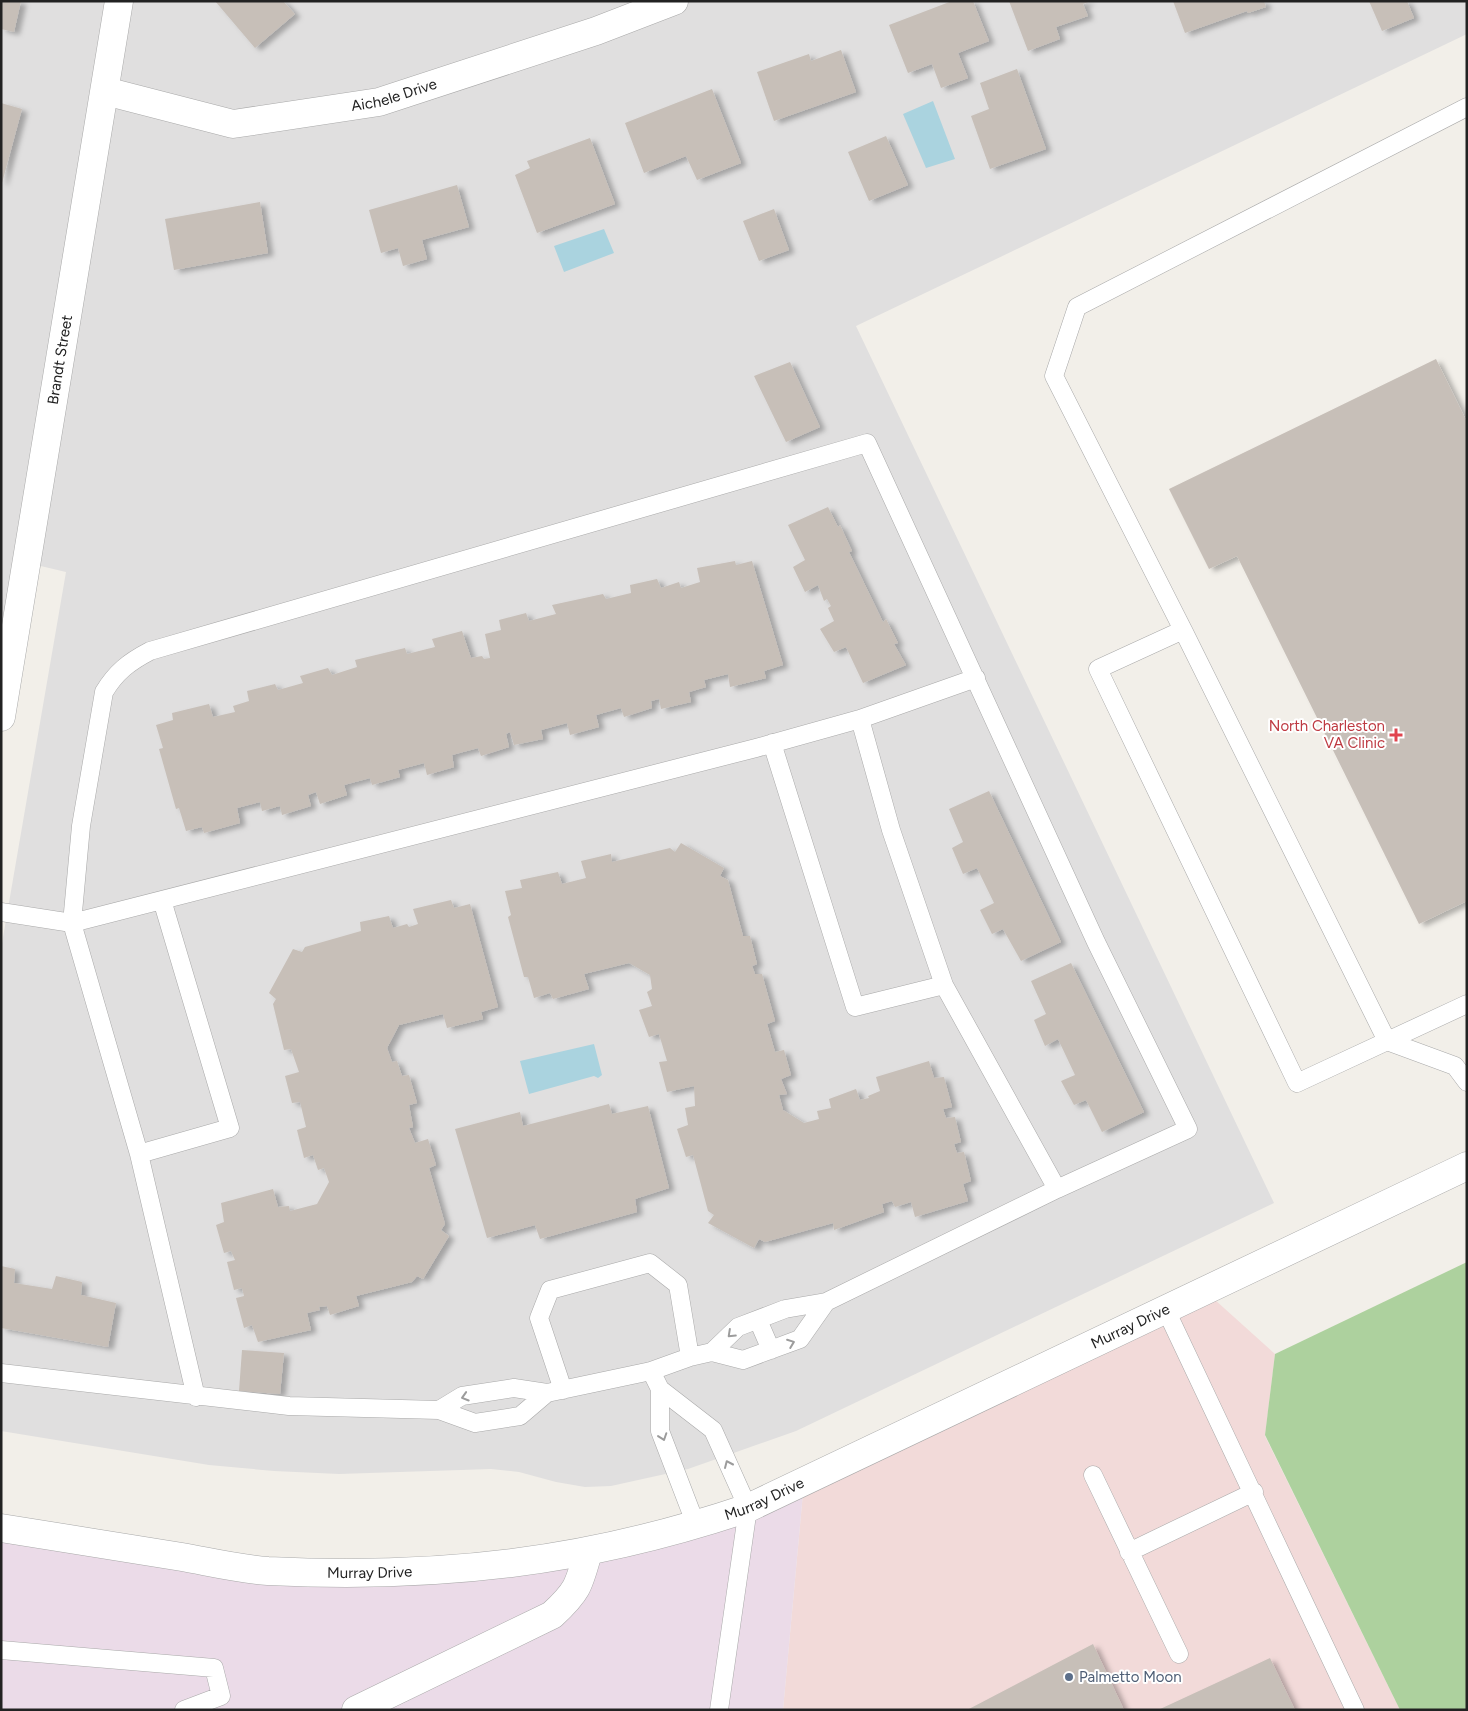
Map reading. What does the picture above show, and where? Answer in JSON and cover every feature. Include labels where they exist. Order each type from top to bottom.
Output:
[{"type":"street","name":"Brandt Street","points":[[1,717],[119,1]]},
{"type":"street","name":"Aichele Drive","points":[[105,91],[233,124],[379,102],[596,31],[674,1]]},
{"type":"street","name":"Murray Drive","points":[[1,1528],[266,1570],[422,1572],[505,1565],[588,1552],[696,1525],[748,1508],[1467,1166]]},
{"type":"street","points":[[356,1710],[552,1615],[572,1597],[579,1586],[588,1552]]},
{"type":"lane","points":[[1467,107],[1077,307],[1054,376],[1183,630],[1387,1041],[1455,1066],[1467,1082]]},
{"type":"lane","points":[[196,1397],[139,1154],[72,923],[81,826],[104,692],[113,677],[125,664],[150,650],[867,443],[1096,942],[1188,1129],[1057,1189],[826,1302],[785,1309],[738,1328],[712,1352]]},
{"type":"lane","points":[[1183,630],[1098,669],[1296,1083],[1467,1004]]},
{"type":"lane","points":[[1,912],[72,923],[772,743],[860,719],[976,678]]},
{"type":"lane","points":[[860,719],[891,830],[944,985],[1057,1189]]},
{"type":"lane","points":[[772,743],[855,1007],[944,985]]},
{"type":"lane","points":[[139,1154],[230,1128],[162,900]]},
{"type":"lane","points":[[555,1391],[539,1318],[550,1290],[641,1266],[650,1264],[678,1285],[690,1357]]},
{"type":"lane","points":[[440,1410],[462,1396],[514,1388],[555,1391],[651,1372],[690,1357],[712,1352],[743,1360],[800,1339],[826,1302]]},
{"type":"lane","points":[[1165,1308],[1254,1492],[1355,1710]]},
{"type":"lane","points":[[758,1320],[772,1350]]},
{"type":"lane","points":[[651,1372],[660,1389],[713,1430],[748,1508],[719,1710]]},
{"type":"lane","points":[[1,1373],[196,1397],[288,1406],[440,1410],[475,1423],[520,1416],[555,1391]]},
{"type":"lane","points":[[660,1389],[660,1431],[696,1525]]},
{"type":"lane","points":[[493,1391],[499,1419]]},
{"type":"lane","points":[[1093,1475],[1179,1654]]},
{"type":"lane","points":[[1129,1552],[1254,1492]]},
{"type":"lane","points":[[1,1650],[214,1668],[222,1696],[184,1710]]},
{"type":"shaded area","points":[[1,1],[1467,1],[1467,34],[856,326],[1274,1203],[796,1431],[688,1469],[611,1486],[585,1487],[556,1482],[519,1472],[491,1469],[339,1474],[274,1471],[209,1465],[1,1431],[1,949],[66,572],[28,563],[1,634]]},
{"type":"shaded area","points":[[1204,1290],[1275,1354],[1265,1436],[1400,1710],[783,1710],[804,1482]]},
{"type":"shaded area","points":[[804,1482],[783,1710],[1,1710],[1,1528],[266,1570],[505,1565]]},
{"type":"green space","points":[[1467,1262],[1467,1710],[1400,1710],[1265,1435],[1275,1354]]},
{"type":"water","points":[[933,101],[955,159],[926,168],[903,114]]},
{"type":"water","points":[[604,229],[614,253],[564,272],[554,246]]},
{"type":"water","points":[[594,1044],[602,1075],[598,1078],[594,1076],[529,1094],[520,1061]]},
{"type":"building","points":[[1,1],[21,1],[14,32],[1,29]]},
{"type":"building","points":[[215,1],[283,1],[295,14],[255,48]]},
{"type":"building","points":[[952,1],[973,1],[989,41],[958,53],[968,78],[941,88],[932,64],[908,73],[889,25]]},
{"type":"building","points":[[1009,1],[1091,1],[1083,4],[1088,16],[1056,27],[1060,39],[1028,51]]},
{"type":"building","points":[[1173,1],[1264,1],[1266,7],[1248,13],[1247,11],[1185,33]]},
{"type":"building","points":[[1369,1],[1407,1],[1414,18],[1382,31]]},
{"type":"building","points":[[841,50],[856,92],[774,121],[757,72],[809,54],[811,61]]},
{"type":"building","points":[[1017,69],[1046,149],[990,169],[971,116],[989,109],[980,83]]},
{"type":"building","points":[[712,89],[741,163],[697,180],[686,156],[644,173],[625,123]]},
{"type":"building","points":[[1,103],[22,109],[2,183],[1,183]]},
{"type":"building","points":[[886,136],[908,185],[869,201],[848,152]]},
{"type":"building","points":[[590,138],[615,204],[537,233],[515,175],[530,168],[527,161]]},
{"type":"building","points":[[457,185],[469,227],[422,240],[427,259],[403,266],[398,248],[381,253],[369,210]]},
{"type":"building","points":[[260,202],[268,253],[174,270],[165,219]]},
{"type":"building","points":[[774,209],[789,250],[759,261],[743,221]]},
{"type":"building","name":"North Charleston VA Clinic","points":[[1436,359],[1467,422],[1467,901],[1419,924],[1237,556],[1209,569],[1169,489]]},
{"type":"building","points":[[790,362],[820,427],[786,442],[754,376]]},
{"type":"building","points":[[828,507],[838,527],[840,525],[852,551],[849,552],[883,622],[886,619],[898,643],[894,644],[906,665],[863,683],[846,647],[834,652],[820,629],[834,621],[828,608],[831,606],[827,599],[824,601],[818,585],[805,592],[793,567],[805,560],[788,525]]},
{"type":"building","points":[[735,561],[736,565],[752,561],[783,665],[764,671],[766,678],[730,687],[728,674],[704,680],[706,687],[689,692],[691,702],[661,709],[659,699],[651,701],[652,708],[624,717],[621,708],[596,715],[599,727],[570,735],[567,723],[541,730],[543,739],[514,745],[510,732],[506,734],[509,747],[481,756],[478,748],[452,755],[454,767],[427,775],[424,763],[398,770],[400,777],[372,785],[370,778],[344,785],[347,795],[320,804],[316,792],[308,795],[311,806],[282,815],[280,806],[262,811],[260,802],[237,808],[240,823],[204,833],[202,827],[186,831],[179,808],[176,809],[159,749],[163,748],[156,725],[173,720],[172,713],[209,704],[213,717],[235,712],[233,706],[249,701],[247,691],[275,684],[278,690],[303,683],[300,676],[328,668],[332,675],[357,667],[355,660],[405,648],[407,654],[435,647],[432,639],[462,631],[471,658],[482,656],[484,659],[490,658],[485,634],[501,630],[499,620],[526,613],[529,621],[556,614],[552,605],[603,594],[606,599],[631,593],[630,585],[657,579],[661,588],[679,582],[681,588],[700,582],[697,568]]},
{"type":"building","points":[[989,791],[1061,942],[1021,961],[1003,929],[992,934],[980,910],[994,903],[977,868],[963,874],[952,848],[963,842],[949,809]]},
{"type":"building","points":[[681,843],[724,868],[720,876],[728,880],[743,936],[750,936],[757,964],[752,966],[755,974],[762,974],[775,1021],[767,1024],[775,1052],[784,1050],[791,1075],[781,1079],[787,1094],[779,1095],[783,1110],[804,1123],[819,1119],[817,1111],[831,1108],[829,1099],[856,1089],[860,1100],[869,1098],[868,1096],[880,1091],[876,1077],[929,1061],[934,1078],[944,1077],[952,1107],[943,1109],[946,1118],[955,1117],[961,1142],[954,1144],[957,1153],[964,1152],[971,1181],[963,1184],[968,1201],[915,1217],[911,1202],[895,1207],[892,1201],[882,1204],[884,1212],[834,1230],[833,1223],[765,1242],[759,1239],[754,1248],[708,1223],[714,1215],[708,1211],[693,1155],[686,1157],[677,1129],[688,1125],[685,1108],[695,1106],[694,1086],[667,1092],[659,1062],[667,1061],[659,1034],[649,1037],[639,1010],[652,1006],[647,992],[652,989],[650,975],[629,963],[584,974],[589,989],[553,999],[550,993],[534,998],[528,977],[524,977],[508,917],[511,915],[505,891],[522,888],[520,880],[558,872],[562,884],[586,878],[581,861],[611,854],[612,862],[670,848],[675,852]]},
{"type":"building","points":[[451,900],[454,908],[470,904],[498,1007],[481,1012],[483,1019],[447,1028],[443,1014],[399,1025],[387,1048],[392,1062],[397,1061],[402,1076],[409,1075],[417,1103],[409,1105],[413,1127],[409,1128],[415,1143],[428,1139],[436,1165],[429,1168],[445,1224],[441,1230],[449,1236],[423,1279],[417,1276],[412,1282],[356,1296],[359,1306],[330,1315],[327,1306],[319,1307],[320,1310],[307,1313],[311,1330],[258,1342],[252,1325],[244,1328],[236,1298],[244,1296],[242,1288],[234,1290],[227,1262],[235,1260],[231,1251],[224,1253],[216,1225],[224,1222],[221,1203],[273,1189],[278,1207],[289,1206],[290,1211],[317,1204],[329,1182],[324,1168],[318,1170],[313,1155],[304,1158],[297,1130],[306,1127],[300,1102],[292,1103],[285,1076],[299,1072],[291,1049],[284,1050],[273,1004],[276,999],[269,993],[293,949],[302,952],[305,947],[361,931],[360,922],[389,916],[393,928],[407,924],[409,927],[418,924],[413,909]]},
{"type":"building","points":[[1071,963],[1144,1112],[1102,1132],[1086,1100],[1074,1105],[1061,1081],[1075,1075],[1058,1039],[1045,1046],[1034,1020],[1046,1014],[1031,981]]},
{"type":"building","points":[[609,1104],[612,1114],[648,1106],[669,1188],[635,1199],[637,1212],[540,1239],[535,1225],[487,1238],[455,1129],[520,1112],[523,1126]]},
{"type":"building","points":[[1,1266],[15,1269],[14,1283],[52,1289],[56,1276],[82,1282],[81,1295],[116,1303],[108,1347],[1,1328]]},
{"type":"building","points":[[242,1350],[284,1353],[280,1394],[239,1391]]},
{"type":"building","name":"Palmetto Moon","points":[[1093,1644],[1124,1710],[967,1710]]},
{"type":"building","name":"Palmetto Moon","points":[[1270,1658],[1295,1710],[1158,1710]]},
{"type":"place","name":"North Charleston VA Clinic","points":[[1396,735]]},
{"type":"place","name":"Palmetto Moon","points":[[1069,1677]]}]
